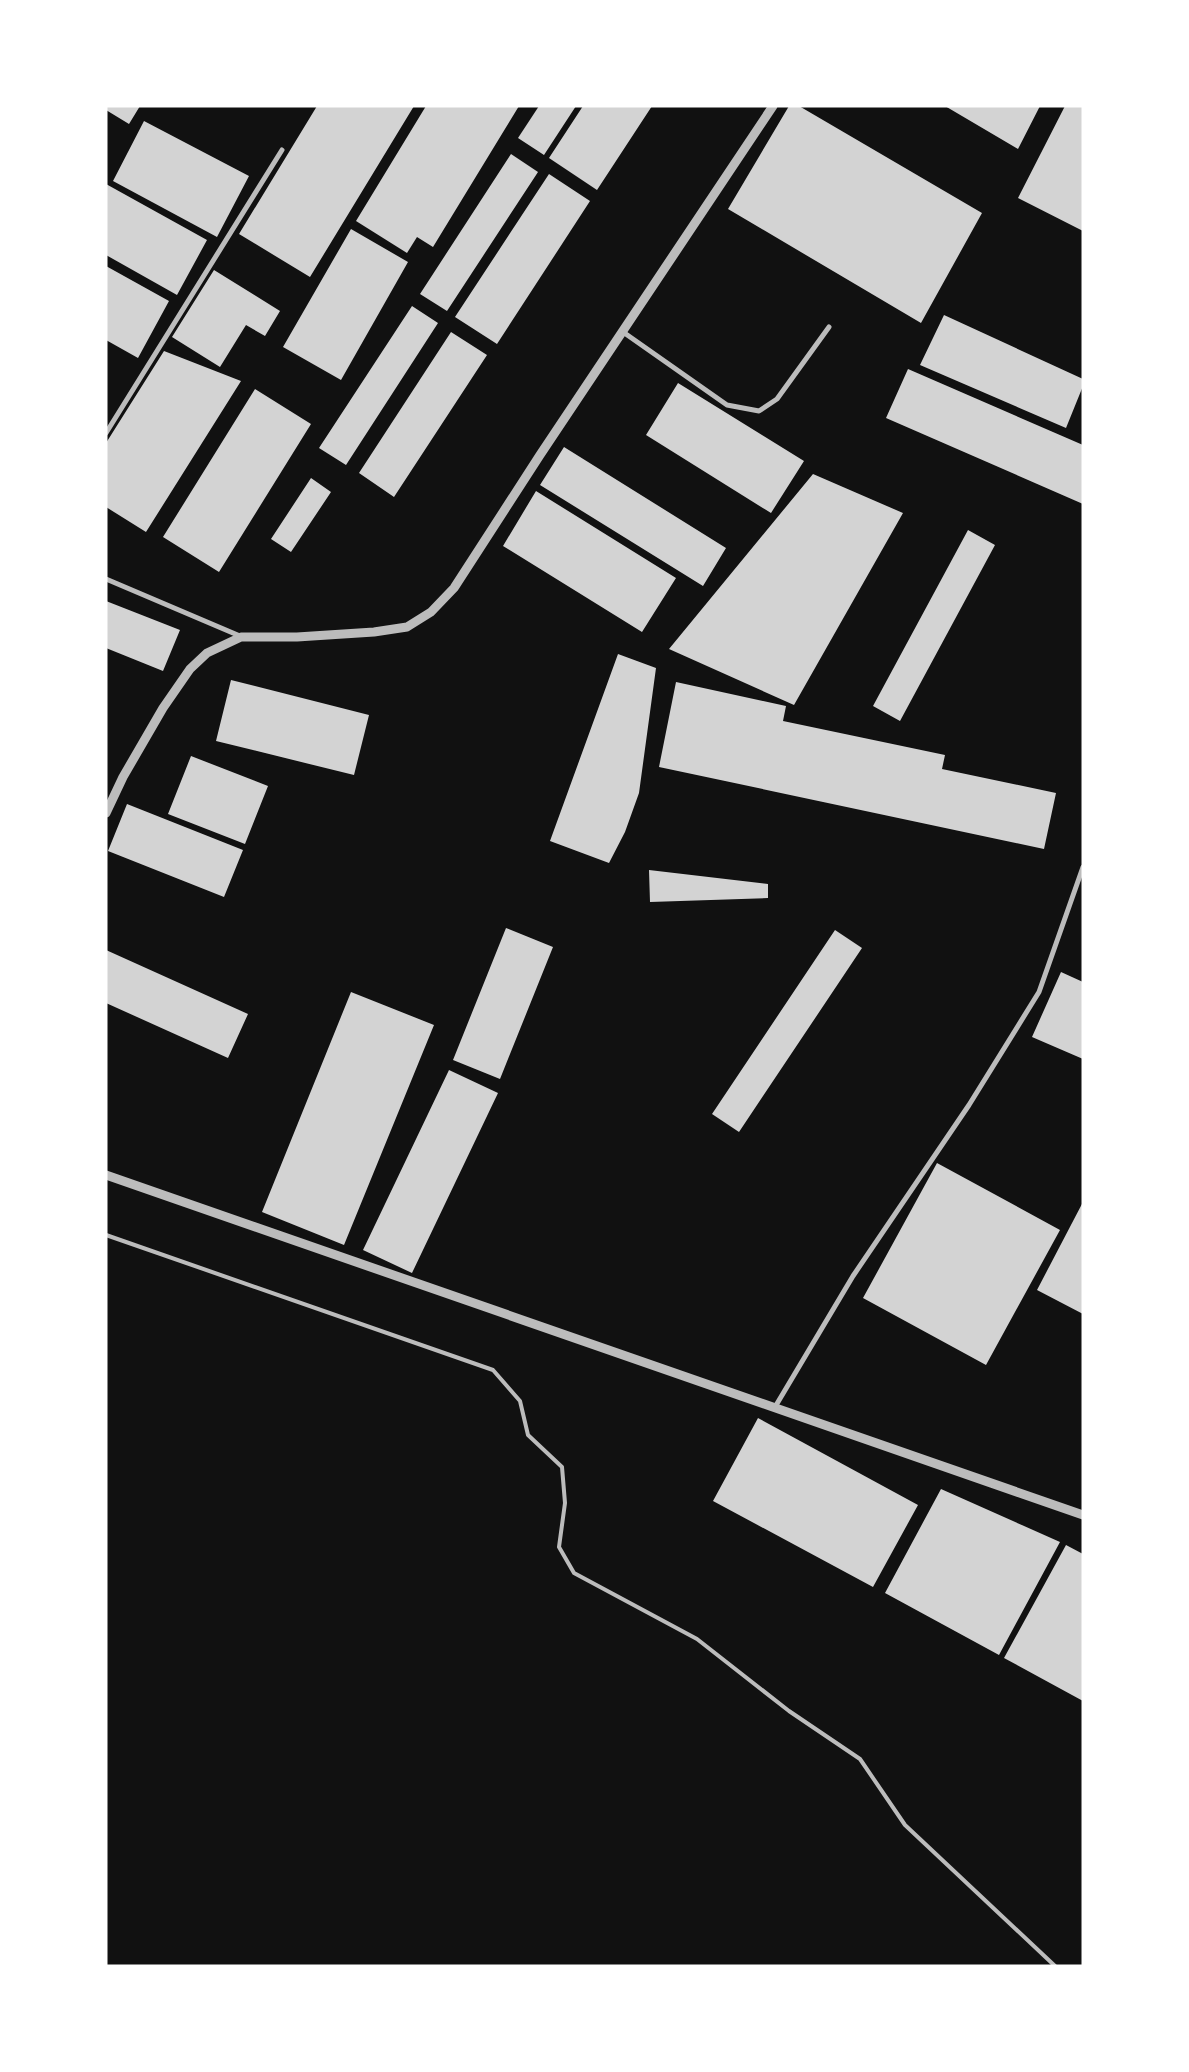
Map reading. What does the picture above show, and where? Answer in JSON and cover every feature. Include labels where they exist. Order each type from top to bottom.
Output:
[{"type":"street","points":[[106,579],[241,636],[297,637],[374,632],[407,627],[431,612],[454,588],[773,106]]},
{"type":"street","points":[[106,433],[282,150]]},
{"type":"street","points":[[623,332],[727,405],[759,411],[777,399],[829,327]]},
{"type":"street","points":[[106,814],[123,777],[163,708],[190,669],[207,653],[241,636]]},
{"type":"street","points":[[775,1407],[853,1276],[969,1105],[1039,992],[1083,867]]},
{"type":"street","points":[[106,1175],[1083,1515]]},
{"type":"lane","points":[[106,1235],[493,1370],[520,1401],[528,1435],[562,1467],[565,1503],[559,1547],[574,1573],[697,1639],[789,1711],[860,1759],[904,1826],[1055,1966]]},
{"type":"building","points":[[106,106],[140,106],[129,124],[106,110]]},
{"type":"building","points":[[317,106],[414,106],[310,277],[239,234]]},
{"type":"building","points":[[426,106],[519,106],[433,247],[417,237],[407,253],[356,221]]},
{"type":"building","points":[[539,106],[576,106],[544,155],[518,138]]},
{"type":"building","points":[[583,106],[652,106],[597,190],[549,158]]},
{"type":"building","points":[[789,106],[799,106],[982,213],[921,323],[728,209]]},
{"type":"building","points":[[945,106],[1040,106],[1018,149]]},
{"type":"building","points":[[1065,106],[1083,106],[1083,231],[1018,198]]},
{"type":"building","points":[[144,121],[249,176],[217,237],[113,181]]},
{"type":"building","points":[[511,154],[538,172],[447,311],[420,294]]},
{"type":"building","points":[[549,174],[590,201],[497,344],[455,317]]},
{"type":"building","points":[[106,184],[207,240],[177,295],[106,255]]},
{"type":"building","points":[[351,229],[408,262],[341,380],[283,347]]},
{"type":"building","points":[[106,266],[169,301],[138,358],[106,340]]},
{"type":"building","points":[[214,270],[280,311],[265,336],[246,325],[220,367],[172,337]]},
{"type":"building","points":[[412,306],[438,323],[346,465],[319,448]]},
{"type":"building","points":[[944,315],[1083,379],[1083,386],[1066,428],[920,365]]},
{"type":"building","points":[[451,332],[487,355],[394,497],[359,473]]},
{"type":"building","points":[[164,351],[241,381],[146,532],[106,507],[106,443]]},
{"type":"building","points":[[908,369],[1083,445],[1083,504],[886,418]]},
{"type":"building","points":[[678,383],[804,461],[771,513],[646,435]]},
{"type":"building","points":[[255,389],[311,424],[219,572],[163,537]]},
{"type":"building","points":[[564,447],[726,548],[703,586],[540,485]]},
{"type":"building","points":[[813,474],[903,513],[794,705],[669,649]]},
{"type":"building","points":[[311,478],[331,492],[291,552],[271,539]]},
{"type":"building","points":[[536,491],[676,578],[642,632],[503,546]]},
{"type":"building","points":[[968,530],[995,545],[900,721],[873,706]]},
{"type":"building","points":[[106,601],[180,630],[163,671],[106,648]]},
{"type":"building","points":[[618,654],[656,668],[639,793],[625,832],[609,863],[550,841]]},
{"type":"building","points":[[231,680],[369,715],[354,775],[216,741]]},
{"type":"building","points":[[676,682],[786,706],[783,721],[945,755],[942,769],[1056,793],[1044,849],[659,767]]},
{"type":"building","points":[[191,756],[268,786],[245,844],[168,814]]},
{"type":"building","points":[[127,804],[243,850],[224,897],[108,851]]},
{"type":"building","points":[[649,870],[768,884],[768,898],[650,902]]},
{"type":"building","points":[[506,928],[553,947],[500,1079],[453,1060]]},
{"type":"building","points":[[835,930],[862,948],[739,1132],[712,1114]]},
{"type":"building","points":[[106,950],[248,1014],[228,1058],[106,1003]]},
{"type":"building","points":[[1061,972],[1083,982],[1083,1059],[1032,1037]]},
{"type":"building","points":[[351,992],[434,1025],[344,1245],[262,1212]]},
{"type":"building","points":[[449,1070],[498,1093],[412,1273],[363,1250]]},
{"type":"building","points":[[937,1163],[1060,1230],[986,1365],[863,1298]]},
{"type":"building","points":[[1083,1202],[1083,1314],[1037,1290]]},
{"type":"building","points":[[758,1418],[918,1505],[873,1587],[713,1501]]},
{"type":"building","points":[[941,1489],[1060,1542],[999,1655],[885,1593]]},
{"type":"building","points":[[1066,1545],[1083,1554],[1083,1701],[1004,1658]]}]
